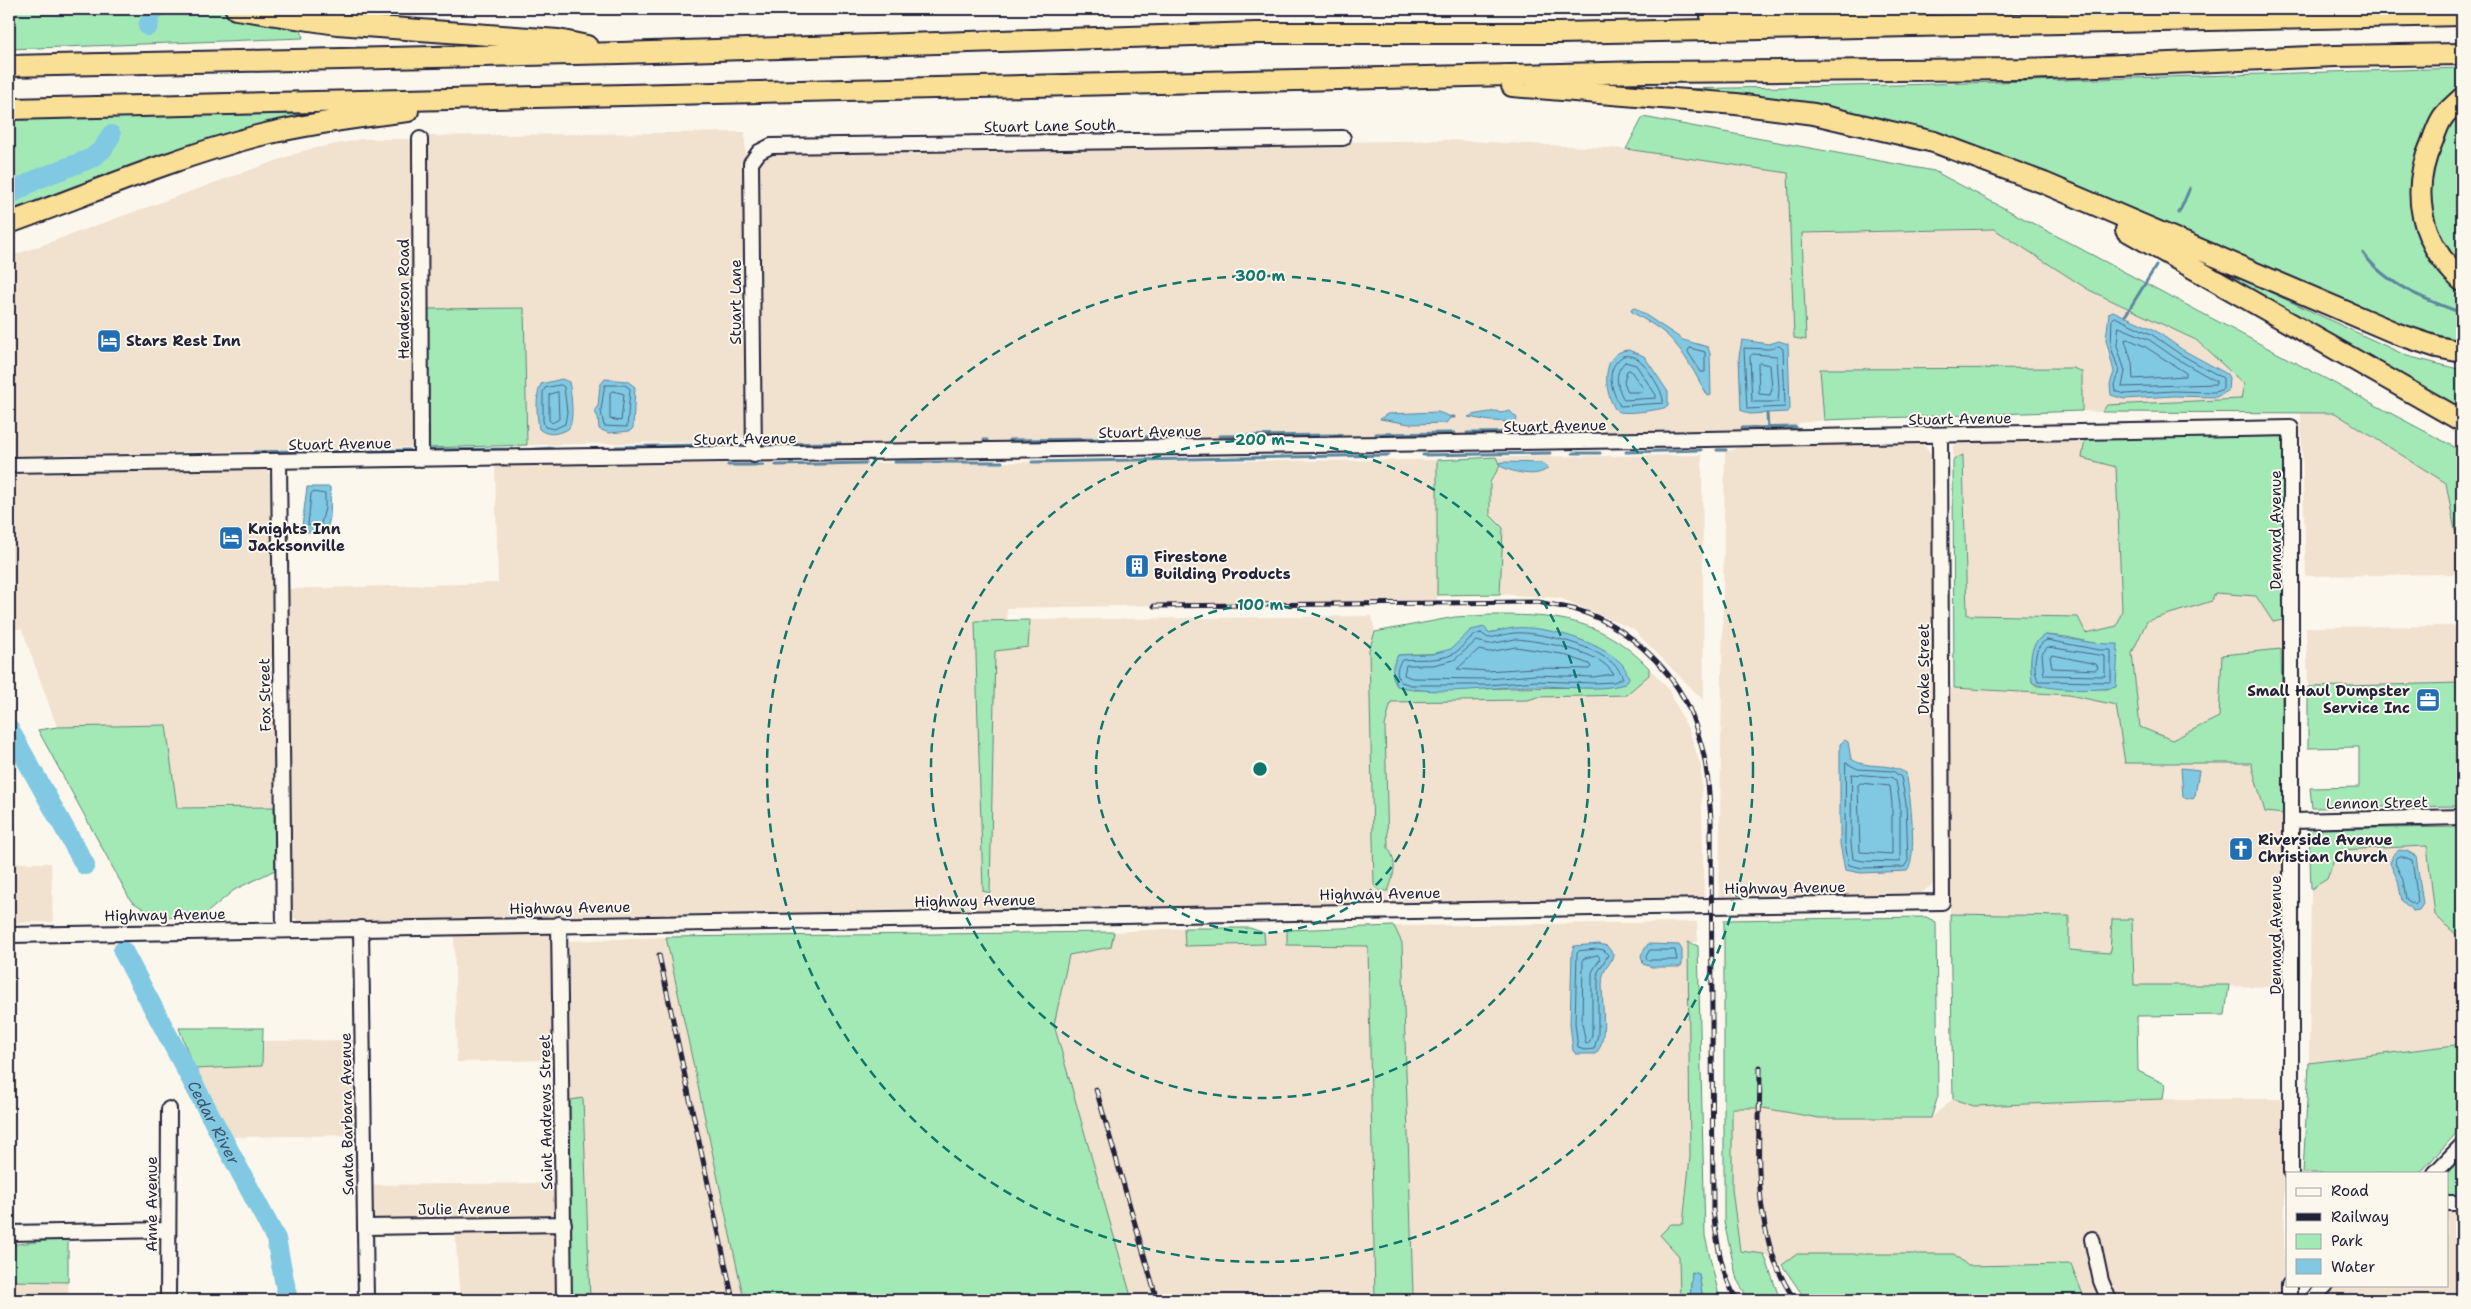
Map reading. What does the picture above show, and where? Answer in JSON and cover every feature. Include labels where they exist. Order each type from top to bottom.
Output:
[{"type":"highway","points":[[236,9],[337,24],[558,40],[620,53]]},
{"type":"highway","points":[[1558,33],[1686,17],[1907,9]]},
{"type":"highway","points":[[9,66],[620,53],[1256,33],[1558,33],[2462,15]]},
{"type":"highway","points":[[9,109],[1459,76],[2024,69],[2335,56],[2462,54]]},
{"type":"highway","points":[[1459,76],[1507,85],[1736,104],[1814,114],[1934,142],[2044,183],[2398,334],[2437,347],[2462,352]]},
{"type":"highway","points":[[9,223],[206,152],[257,136],[313,124],[516,97]]},
{"type":"highway","points":[[2462,98],[2443,117],[2426,155],[2420,188],[2423,218],[2430,239],[2439,255],[2462,281]]},
{"type":"highway","points":[[2044,183],[2462,421]]},
{"type":"street","name":"Stuart Lane South","points":[[758,152],[771,146],[1343,138]]},
{"type":"street","name":"Henderson Road","points":[[420,139],[420,459]]},
{"type":"street","name":"Stuart Lane","points":[[754,455],[751,163],[758,152]]},
{"type":"street","name":"Stuart Avenue","points":[[9,465],[1940,436],[2291,428]]},
{"type":"street","name":"Dennard Avenue","points":[[2291,428],[2292,1172]]},
{"type":"street","name":"Drake Street","points":[[1940,436],[1942,902]]},
{"type":"street","name":"Fox Street","points":[[279,461],[284,929]]},
{"type":"street","name":"Lennon Street","points":[[2293,821],[2462,817]]},
{"type":"street","name":"Highway Avenue","points":[[9,935],[559,924],[1942,902]]},
{"type":"street","name":"Saint Andrews Street","points":[[559,924],[564,1300]]},
{"type":"street","name":"Santa Barbara Avenue","points":[[361,928],[366,1300]]},
{"type":"street","name":"Anne Avenue","points":[[168,1300],[169,1109]]},
{"type":"street","points":[[2437,1172],[2462,1145]]},
{"type":"street","points":[[2448,1203],[2462,1203]]},
{"type":"street","name":"Julie Avenue","points":[[366,1227],[564,1224]]},
{"type":"street","points":[[9,1232],[167,1230]]},
{"type":"street","points":[[2092,1239],[2101,1282],[2109,1300]]},
{"type":"street","points":[[2289,1286],[2289,1300]]},
{"type":"street","points":[[2312,1300],[2325,1286]]},
{"type":"shaded area","points":[[745,132],[748,432],[738,441],[527,445],[524,308],[426,309],[424,136]],"holes":[[[541,384],[571,394],[570,426],[568,429],[539,429],[538,391]],[[600,385],[635,396],[633,428],[630,431],[609,433],[599,429]]]},
{"type":"shaded area","points":[[362,139],[411,139],[414,447],[9,456],[9,257],[306,150]]},
{"type":"shaded area","points":[[1448,140],[1626,149],[1788,172],[1795,338],[1806,340],[1802,233],[1994,229],[2089,290],[2196,340],[2244,383],[2241,399],[2107,405],[2102,412],[2082,411],[2082,372],[2073,368],[1821,369],[1824,420],[1799,423],[1793,432],[767,447],[761,433],[758,163],[773,153]],"holes":[[[2119,313],[2153,329],[2183,350],[2216,397],[2173,396],[2110,384],[2114,372],[2106,348],[2107,322]]]},
{"type":"shaded area","points":[[2301,413],[2335,413],[2446,483],[2456,536],[2457,574],[2306,576]]},
{"type":"shaded area","points":[[2085,439],[2082,458],[2116,467],[2122,610],[2117,626],[2085,633],[2078,617],[1967,615],[1964,456],[1953,460],[1953,447],[1959,441]]},
{"type":"shaded area","points":[[1917,441],[1924,445],[1933,457],[1936,874],[1932,885],[1921,893],[1907,897],[1719,900],[1725,452],[1749,444]]},
{"type":"shaded area","points":[[1702,455],[1704,701],[1633,629],[1560,598],[1500,594],[1503,528],[1490,515],[1490,482],[1500,466],[1516,472],[1548,468],[1546,465],[1534,462],[1499,463],[1496,457]]},
{"type":"shaded area","points":[[1437,460],[1437,600],[1007,608],[1007,621],[975,621],[983,891],[990,893],[995,651],[1028,647],[1030,620],[1372,616],[1375,632],[1369,650],[1374,885],[1394,856],[1388,848],[1385,726],[1391,701],[1527,700],[1649,675],[1649,668],[1667,687],[1690,733],[1701,767],[1704,899],[301,922],[292,917],[288,910],[287,589],[498,583],[495,465]]},
{"type":"shaded area","points":[[265,468],[274,479],[274,807],[177,808],[166,725],[57,727],[22,629],[9,629],[9,475]]},
{"type":"shaded area","points":[[2214,593],[2256,596],[2273,622],[2283,620],[2281,649],[2222,655],[2219,717],[2172,740],[2140,728],[2132,653],[2147,621],[2211,601]]},
{"type":"shaded area","points":[[2458,626],[2459,684],[2308,687],[2306,627]]},
{"type":"shaded area","points":[[1947,688],[2069,695],[2116,705],[2125,763],[2251,763],[2265,812],[2284,814],[2285,987],[2134,985],[2132,919],[2112,919],[2111,953],[2069,950],[2069,916],[1950,914]]},
{"type":"shaded area","points":[[2427,846],[2435,915],[2462,940],[2462,1036],[2455,1045],[2309,1063],[2311,889],[2327,879],[2338,850]]},
{"type":"shaded area","points":[[9,863],[51,863],[53,922],[9,923]]},
{"type":"shaded area","points":[[1697,922],[1698,942],[1688,943],[1690,1157],[1683,1224],[1671,1224],[1679,1256],[1680,1300],[1411,1300],[1413,1294],[1402,943],[1394,926]]},
{"type":"shaded area","points":[[1184,928],[1185,946],[1265,944],[1264,933],[1287,930],[1288,945],[1368,945],[1375,1300],[1132,1300],[1054,1025],[1069,955],[1111,947],[1114,932]]},
{"type":"shaded area","points":[[540,930],[551,936],[555,944],[558,1060],[457,1062],[454,931]]},
{"type":"shaded area","points":[[666,937],[744,1300],[590,1300],[583,1099],[570,1100],[569,941]]},
{"type":"shaded area","points":[[358,1040],[359,1135],[229,1137],[194,1069],[262,1066],[264,1041]]},
{"type":"shaded area","points":[[1953,1099],[1974,1106],[2163,1099],[2287,1099],[2283,1300],[2085,1300],[2070,1264],[1968,1266],[1953,1254],[1797,1254],[1782,1265],[1764,1254],[1740,1252],[1732,1189],[1732,1108],[1763,1108],[1819,1118],[1931,1118]]},
{"type":"shaded area","points":[[558,1183],[558,1210],[547,1220],[379,1223],[370,1218],[369,1185]]},
{"type":"shaded area","points":[[2448,1196],[2462,1196],[2462,1300],[2324,1300],[2337,1286],[2448,1286]]},
{"type":"shaded area","points":[[455,1230],[550,1230],[559,1237],[559,1300],[460,1300]]},
{"type":"shaded area","points":[[9,1281],[68,1282],[69,1300],[9,1300]]},
{"type":"green space","points":[[9,9],[212,9],[301,29],[303,38],[9,49]]},
{"type":"green space","points":[[2462,68],[2462,91],[2415,175],[2462,289],[2462,341],[2408,327],[2057,179],[1676,89],[1899,85]]},
{"type":"green space","points":[[2462,106],[2462,272],[2448,256],[2427,208],[2437,139]]},
{"type":"green space","points":[[330,114],[9,215],[9,116]]},
{"type":"green space","points":[[1643,117],[1934,171],[2462,451],[2462,806],[2312,808],[2310,788],[2359,787],[2359,747],[2308,748],[2308,687],[2459,683],[2456,536],[2446,483],[2335,413],[2102,412],[2107,405],[2241,399],[2244,384],[2196,340],[2089,290],[1994,229],[1802,233],[1806,340],[1794,338],[1788,173],[1626,149]]},
{"type":"green space","points":[[2201,260],[2407,356],[2462,370],[2462,417],[2199,263]]},
{"type":"green space","points":[[524,308],[527,445],[425,448],[426,309]]},
{"type":"green space","points":[[2073,368],[2082,372],[2082,411],[1824,420],[1820,369]]},
{"type":"green space","points":[[2284,436],[2283,620],[2273,622],[2256,596],[2215,593],[2212,601],[2147,621],[2132,653],[2140,727],[2172,740],[2219,717],[2222,655],[2281,649],[2284,814],[2265,812],[2251,763],[2125,763],[2116,705],[2069,695],[1954,688],[1953,460],[1963,455],[1967,615],[2078,617],[2086,633],[2117,626],[2122,610],[2116,467],[2082,458],[2085,439]],"holes":[[[2046,635],[2067,637],[2100,645],[2108,689],[2037,686],[2032,682],[2031,655],[2036,644]]]},
{"type":"green space","points":[[1496,457],[1500,466],[1490,482],[1490,515],[1503,528],[1500,594],[1437,595],[1437,460]]},
{"type":"green space","points":[[1514,615],[1556,618],[1576,622],[1613,638],[1631,651],[1649,668],[1649,675],[1626,695],[1538,697],[1528,700],[1391,702],[1385,726],[1388,848],[1393,858],[1394,869],[1388,891],[1379,891],[1374,885],[1369,650],[1375,632],[1455,617]],"holes":[[[1485,627],[1487,633],[1517,630],[1543,631],[1556,633],[1597,647],[1594,688],[1548,687],[1411,690],[1393,666],[1398,655],[1443,652],[1454,647],[1477,629]]]},
{"type":"green space","points":[[1030,620],[1028,647],[995,651],[990,893],[983,891],[975,621]]},
{"type":"green space","points":[[166,725],[177,808],[274,807],[275,870],[234,890],[203,916],[158,918],[131,901],[38,730],[57,727]]},
{"type":"green space","points":[[2462,827],[2462,940],[2435,915],[2427,846],[2338,850],[2327,879],[2311,889],[2309,829]]},
{"type":"green space","points":[[1950,914],[2069,916],[2069,950],[2110,953],[2112,919],[2132,919],[2134,985],[2229,985],[2225,1015],[2137,1016],[2138,1071],[2165,1084],[2163,1099],[1974,1106],[1953,1099]]},
{"type":"green space","points":[[1926,917],[1936,922],[1938,1096],[1931,1118],[1819,1118],[1763,1108],[1732,1108],[1732,1189],[1740,1251],[1764,1254],[1778,1294],[1783,1300],[1749,1300],[1737,1280],[1724,1222],[1724,920]]},
{"type":"green space","points":[[1394,926],[1402,943],[1413,1294],[1411,1300],[1375,1300],[1368,946],[1287,945],[1287,930]]},
{"type":"green space","points":[[1184,928],[1250,928],[1264,933],[1265,944],[1185,946]]},
{"type":"green space","points":[[1114,932],[1111,947],[1069,955],[1054,1025],[1132,1300],[744,1300],[666,937]]},
{"type":"green space","points":[[1688,942],[1698,946],[1705,1236],[1720,1300],[1703,1300],[1699,1274],[1692,1272],[1690,1300],[1680,1300],[1679,1256],[1660,1235],[1671,1224],[1683,1224],[1690,1157]]},
{"type":"green space","points":[[179,1028],[263,1028],[262,1066],[194,1069]]},
{"type":"green space","points":[[2462,1036],[2462,1127],[2421,1172],[2303,1172],[2309,1063],[2455,1045]]},
{"type":"green space","points":[[583,1098],[590,1300],[571,1300],[570,1100]]},
{"type":"green space","points":[[2462,1158],[2462,1196],[2448,1196],[2448,1172]]},
{"type":"green space","points":[[68,1238],[68,1282],[9,1281],[9,1245]]},
{"type":"green space","points":[[1797,1254],[1954,1254],[1968,1266],[2071,1264],[2085,1300],[1806,1300],[1782,1265]]},
{"type":"water","points":[[1635,308],[1683,340],[1708,347],[1710,354],[1711,395],[1708,396],[1674,342],[1659,329],[1632,312],[1631,309]]},
{"type":"water","points":[[2113,311],[2153,329],[2183,350],[2227,374],[2229,378],[2228,391],[2216,397],[2173,396],[2124,399],[2111,395],[2110,384],[2114,372],[2106,340],[2109,313]]},
{"type":"water","points":[[1742,340],[1769,344],[1779,341],[1788,344],[1790,409],[1788,412],[1749,414],[1741,410],[1739,356]]},
{"type":"water","points":[[1628,350],[1644,356],[1668,392],[1668,405],[1664,408],[1626,412],[1620,412],[1615,409],[1607,386],[1608,370],[1614,356]]},
{"type":"water","points":[[562,379],[569,382],[570,387],[572,407],[570,425],[568,429],[555,434],[543,432],[539,429],[537,406],[539,389],[541,384]]},
{"type":"water","points":[[605,379],[627,381],[635,387],[633,428],[630,431],[609,433],[599,429],[598,417],[594,411],[598,406],[600,385]]},
{"type":"water","points":[[1497,411],[1500,413],[1510,411],[1517,418],[1516,422],[1490,421],[1468,417],[1478,414]]},
{"type":"water","points":[[1438,412],[1451,417],[1446,423],[1410,424],[1380,419],[1387,414]]},
{"type":"water","points":[[1499,463],[1542,463],[1548,468],[1531,474],[1500,466]]},
{"type":"water","points":[[307,487],[330,487],[330,517],[324,532],[304,532],[302,526]]},
{"type":"water","points":[[1485,627],[1488,633],[1514,628],[1541,629],[1587,642],[1613,656],[1622,664],[1629,678],[1625,684],[1604,688],[1520,686],[1432,691],[1397,686],[1393,678],[1393,670],[1398,655],[1432,654],[1451,649],[1471,630]]},
{"type":"water","points":[[2045,635],[2118,644],[2116,687],[2059,689],[2032,682],[2031,656],[2035,644]]},
{"type":"water","points":[[1845,740],[1848,742],[1851,759],[1864,764],[1899,769],[1906,773],[1913,839],[1910,864],[1907,871],[1861,873],[1845,870],[1840,844],[1840,744]]},
{"type":"water","points":[[2181,768],[2199,770],[2193,799],[2183,797]]},
{"type":"water","points":[[2399,850],[2407,851],[2416,856],[2423,904],[2419,910],[2413,911],[2402,901],[2398,881],[2390,863],[2393,855]]},
{"type":"water","points":[[1599,944],[1607,946],[1613,954],[1603,975],[1604,1028],[1602,1039],[1600,1047],[1595,1054],[1576,1054],[1573,1051],[1570,1024],[1572,952],[1574,946]]},
{"type":"water","points":[[1648,944],[1679,945],[1682,950],[1682,965],[1679,967],[1652,967],[1643,964],[1641,955]]},
{"type":"water","points":[[1692,1272],[1699,1274],[1703,1300],[1690,1300]]},
{"type":"waterway","name":"Cedar River","points":[[9,195],[35,180],[92,158],[103,149],[111,135]]},
{"type":"waterway","points":[[2179,213],[2190,188]]},
{"type":"waterway","points":[[2363,253],[2372,264],[2395,283],[2421,297],[2462,313]]},
{"type":"waterway","points":[[2125,316],[2156,266]]},
{"type":"waterway","points":[[1767,414],[1768,428]]},
{"type":"waterway","points":[[1742,428],[1796,427]]},
{"type":"waterway","points":[[1467,433],[1542,432]]},
{"type":"waterway","points":[[1376,434],[1454,433]]},
{"type":"waterway","points":[[1219,436],[1341,435]]},
{"type":"waterway","points":[[1144,437],[1184,437]]},
{"type":"waterway","points":[[1009,440],[1109,439]]},
{"type":"waterway","points":[[770,444],[840,443]]},
{"type":"waterway","points":[[616,447],[737,444]]},
{"type":"waterway","points":[[523,450],[552,448]]},
{"type":"waterway","points":[[429,450],[511,449]]},
{"type":"waterway","points":[[316,452],[409,450]]},
{"type":"waterway","points":[[1626,452],[1701,450]]},
{"type":"waterway","points":[[1717,450],[1726,450]]},
{"type":"waterway","points":[[254,452],[296,451]]},
{"type":"waterway","points":[[1423,455],[1550,453]]},
{"type":"waterway","points":[[1573,453],[1600,453]]},
{"type":"waterway","points":[[1032,462],[1389,455]]},
{"type":"waterway","points":[[895,462],[1002,462]]},
{"type":"waterway","points":[[776,465],[866,463]]},
{"type":"waterway","points":[[728,465],[763,465]]},
{"type":"waterway","name":"Cedar River","points":[[9,729],[85,865]]},
{"type":"waterway","name":"Cedar River","points":[[123,951],[276,1239],[288,1300]]},
{"type":"railway","points":[[1154,606],[1538,602],[1580,611],[1596,617],[1628,636],[1642,647],[1668,674],[1691,713],[1703,753],[1708,782],[1711,820],[1713,1210],[1723,1267],[1737,1300]]},
{"type":"railway","points":[[659,955],[733,1300]]},
{"type":"railway","points":[[1760,1067],[1759,1158],[1763,1217],[1770,1246],[1780,1274],[1795,1300]]},
{"type":"railway","points":[[1096,1089],[1157,1300]]},
{"type":"place","name":"Stars Rest Inn","points":[[109,341]]},
{"type":"place","name":"Knights Inn Jacksonville","points":[[231,538]]},
{"type":"place","name":"Firestone Building Products","points":[[1137,566]]},
{"type":"place","name":"Small Haul Dumpster Service Inc","points":[[2428,700]]},
{"type":"place","name":"Riverside Avenue Christian Church","points":[[2241,849]]}]
